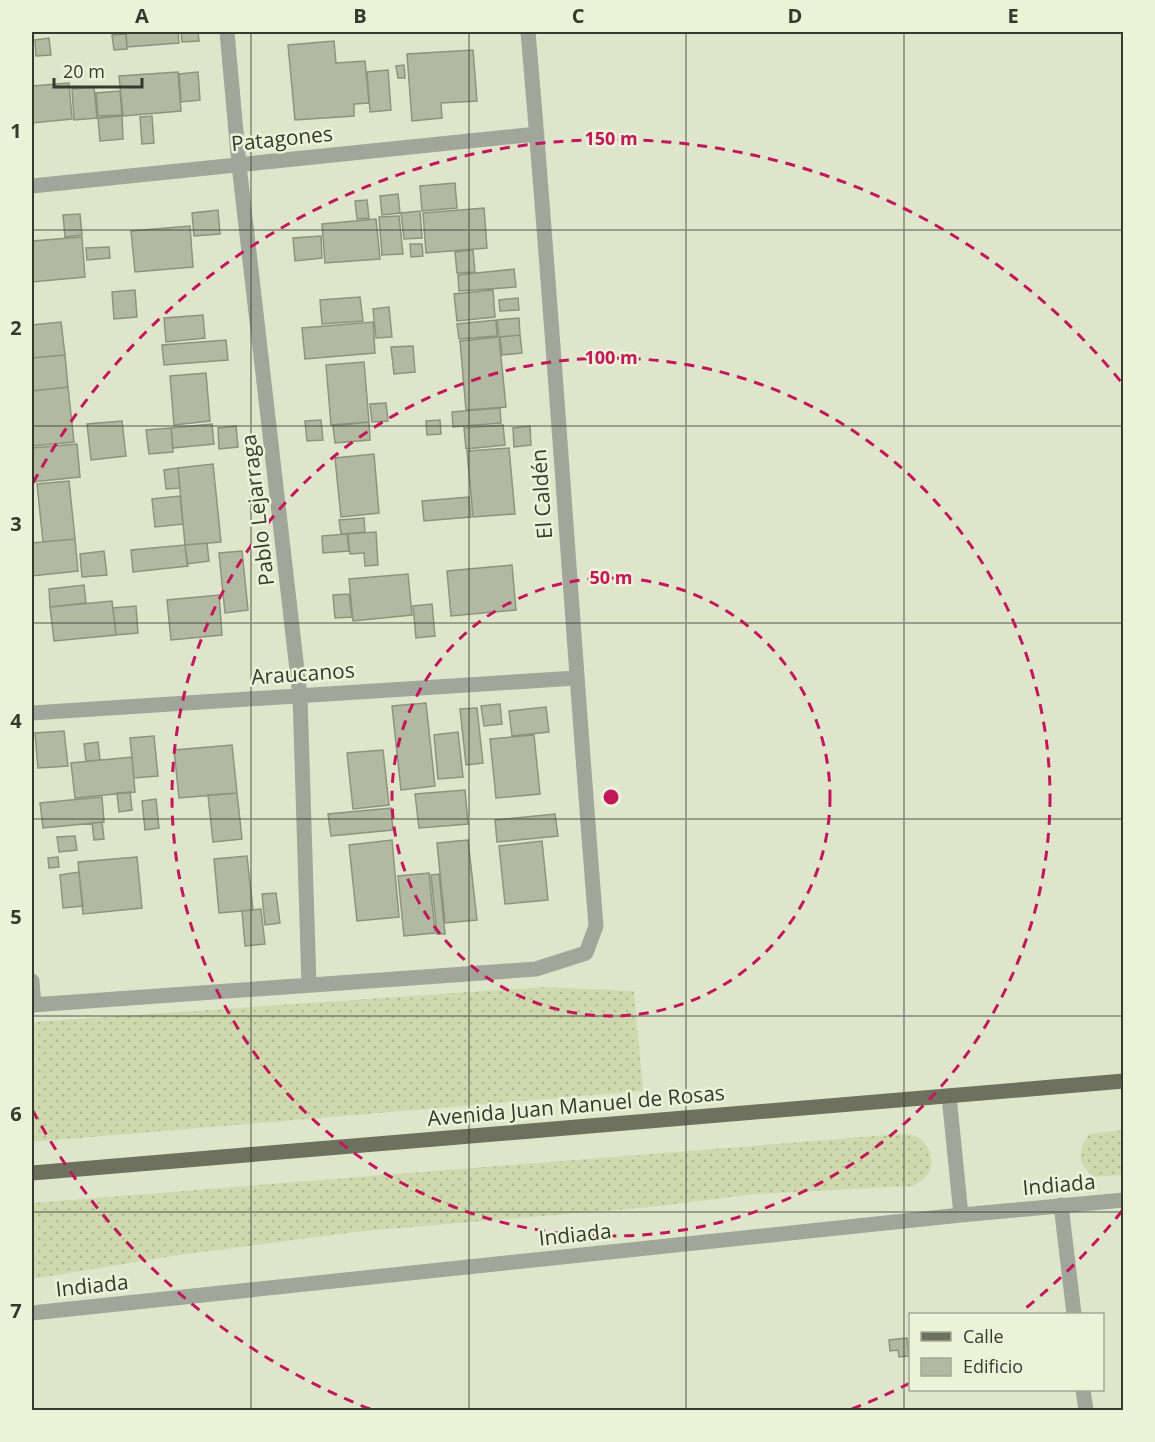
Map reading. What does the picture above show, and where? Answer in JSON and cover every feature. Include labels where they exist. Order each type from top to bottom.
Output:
[{"type":"main road","name":"Avenida Juan Manuel de Rosas","points":[[32,1173],[1124,1081]]},
{"type":"street","name":"Pablo Lejarraga","points":[[227,32],[239,165],[300,696],[309,985]]},
{"type":"street","name":"El Caldén","points":[[309,985],[536,969],[586,953],[596,926],[528,32]]},
{"type":"street","name":"Patagones","points":[[32,186],[537,134]]},
{"type":"street","name":"Araucanos","points":[[32,713],[576,678]]},
{"type":"street","points":[[32,981],[33,1005],[309,985]]},
{"type":"street","points":[[949,1096],[961,1215]]},
{"type":"street","name":"Indiada","points":[[32,1314],[961,1215],[1124,1200]]},
{"type":"street","points":[[1061,1205],[1074,1313]]},
{"type":"street","points":[[1083,1391],[1086,1410]]},
{"type":"green space","points":[[543,987],[634,991],[643,1091],[32,1142],[32,1022]]},
{"type":"green space","points":[[1123,1130],[1123,1175],[1094,1177],[1085,1167],[1081,1157],[1082,1147],[1089,1134]]},
{"type":"green space","points":[[901,1134],[914,1135],[921,1139],[931,1155],[929,1173],[913,1186],[756,1194],[651,1207],[354,1232],[172,1256],[32,1279],[32,1203]]},
{"type":"building","points":[[126,32],[178,32],[179,43],[127,47]]},
{"type":"building","points":[[181,32],[198,32],[199,41],[182,42]]},
{"type":"building","points":[[126,34],[127,49],[114,50],[112,35]]},
{"type":"building","points":[[49,38],[51,55],[36,56],[35,40]]},
{"type":"building","points":[[334,41],[336,63],[365,61],[369,103],[354,104],[354,116],[295,120],[288,45]]},
{"type":"building","points":[[473,50],[477,101],[441,103],[442,118],[412,121],[407,54]]},
{"type":"building","points":[[404,65],[405,78],[398,78],[396,66]]},
{"type":"building","points":[[388,70],[391,110],[370,112],[367,72]]},
{"type":"building","points":[[178,72],[181,111],[123,116],[119,76]]},
{"type":"building","points":[[198,72],[200,100],[181,102],[179,74]]},
{"type":"building","points":[[69,83],[72,119],[32,123],[32,86]]},
{"type":"building","points":[[94,87],[97,118],[74,120],[72,89]]},
{"type":"building","points":[[120,91],[122,115],[98,116],[96,93]]},
{"type":"building","points":[[122,116],[123,139],[100,141],[98,118]]},
{"type":"building","points":[[152,116],[154,143],[142,144],[140,117]]},
{"type":"building","points":[[455,183],[457,208],[422,211],[420,186]]},
{"type":"building","points":[[398,194],[400,213],[382,215],[380,196]]},
{"type":"building","points":[[367,200],[369,218],[357,219],[355,201]]},
{"type":"building","points":[[484,208],[487,248],[426,253],[423,213]]},
{"type":"building","points":[[218,210],[220,234],[194,236],[192,213]]},
{"type":"building","points":[[420,211],[422,238],[404,239],[401,213]]},
{"type":"building","points":[[80,214],[82,235],[65,237],[63,215]]},
{"type":"building","points":[[399,216],[403,254],[382,255],[379,217]]},
{"type":"building","points":[[376,219],[380,259],[325,263],[322,224]]},
{"type":"building","points":[[190,226],[193,267],[135,272],[131,231]]},
{"type":"building","points":[[321,236],[322,258],[295,261],[293,238]]},
{"type":"building","points":[[82,237],[85,277],[32,282],[32,241]]},
{"type":"building","points":[[410,244],[422,244],[423,256],[411,257]]},
{"type":"building","points":[[109,247],[110,258],[87,260],[86,248]]},
{"type":"building","points":[[473,250],[475,272],[457,273],[455,252]]},
{"type":"building","points":[[514,269],[516,287],[459,291],[458,275]]},
{"type":"building","points":[[135,290],[137,317],[114,319],[112,292]]},
{"type":"building","points":[[493,290],[495,317],[457,321],[454,294]]},
{"type":"building","points":[[360,297],[363,321],[322,324],[320,300]]},
{"type":"building","points":[[518,298],[519,310],[500,311],[499,300]]},
{"type":"building","points":[[389,307],[392,337],[376,338],[373,309]]},
{"type":"building","points":[[203,315],[205,338],[166,342],[164,318]]},
{"type":"building","points":[[519,318],[520,335],[499,337],[497,320]]},
{"type":"building","points":[[496,320],[497,336],[459,339],[457,324]]},
{"type":"building","points":[[61,322],[65,355],[32,358],[32,325]]},
{"type":"building","points":[[373,322],[375,353],[305,359],[302,328]]},
{"type":"building","points":[[520,335],[522,353],[502,355],[500,337]]},
{"type":"building","points":[[499,337],[506,407],[466,410],[460,341]]},
{"type":"building","points":[[226,340],[228,360],[164,365],[162,345]]},
{"type":"building","points":[[413,346],[415,372],[394,374],[391,347]]},
{"type":"building","points":[[65,355],[68,387],[32,391],[32,358]]},
{"type":"building","points":[[364,362],[369,422],[331,425],[326,365]]},
{"type":"building","points":[[206,373],[210,421],[174,425],[170,376]]},
{"type":"building","points":[[68,387],[74,442],[33,446],[32,391]]},
{"type":"building","points":[[386,403],[388,421],[372,422],[370,404]]},
{"type":"building","points":[[500,408],[501,423],[453,427],[452,412]]},
{"type":"building","points":[[321,420],[323,440],[307,441],[305,421]]},
{"type":"building","points":[[440,420],[441,434],[427,435],[426,421]]},
{"type":"building","points":[[122,421],[126,456],[91,460],[87,424]]},
{"type":"building","points":[[369,422],[370,440],[335,443],[333,426]]},
{"type":"building","points":[[212,424],[214,444],[173,448],[171,428]]},
{"type":"building","points":[[503,425],[505,445],[466,449],[464,428]]},
{"type":"building","points":[[236,426],[238,447],[219,449],[218,428]]},
{"type":"building","points":[[530,426],[531,445],[514,447],[513,428]]},
{"type":"building","points":[[171,428],[173,452],[149,454],[146,430]]},
{"type":"building","points":[[77,444],[80,477],[32,482],[32,448]]},
{"type":"building","points":[[509,448],[515,514],[473,517],[467,451]]},
{"type":"building","points":[[374,454],[379,513],[341,517],[335,458]]},
{"type":"building","points":[[213,464],[221,542],[185,545],[178,468]]},
{"type":"building","points":[[178,468],[180,488],[166,489],[164,470]]},
{"type":"building","points":[[69,481],[75,539],[43,542],[37,484]]},
{"type":"building","points":[[180,496],[183,524],[155,527],[152,499]]},
{"type":"building","points":[[469,497],[471,517],[424,521],[422,501]]},
{"type":"building","points":[[364,518],[365,532],[341,534],[339,520]]},
{"type":"building","points":[[376,532],[378,565],[365,566],[364,553],[350,554],[348,534]]},
{"type":"building","points":[[347,534],[349,551],[323,553],[322,536]]},
{"type":"building","points":[[75,539],[78,571],[32,576],[32,543]]},
{"type":"building","points":[[207,543],[209,561],[187,564],[185,545]]},
{"type":"building","points":[[185,545],[188,566],[133,572],[131,550]]},
{"type":"building","points":[[104,551],[107,575],[82,577],[80,554]]},
{"type":"building","points":[[242,551],[248,610],[225,613],[219,553]]},
{"type":"building","points":[[512,565],[516,610],[451,616],[447,571]]},
{"type":"building","points":[[408,574],[412,615],[353,621],[349,579]]},
{"type":"building","points":[[84,585],[86,603],[50,607],[49,589]]},
{"type":"building","points":[[349,594],[352,617],[335,618],[333,595]]},
{"type":"building","points":[[219,595],[222,635],[171,640],[167,600]]},
{"type":"building","points":[[112,601],[116,635],[54,641],[50,607]]},
{"type":"building","points":[[432,604],[435,636],[416,638],[413,606]]},
{"type":"building","points":[[136,606],[138,633],[116,635],[113,608]]},
{"type":"building","points":[[426,703],[435,786],[401,790],[392,706]]},
{"type":"building","points":[[500,704],[502,724],[484,726],[481,706]]},
{"type":"building","points":[[546,707],[549,732],[512,736],[509,711]]},
{"type":"building","points":[[477,708],[483,763],[466,765],[460,709]]},
{"type":"building","points":[[64,731],[68,766],[38,768],[35,733]]},
{"type":"building","points":[[458,732],[463,777],[438,779],[434,735]]},
{"type":"building","points":[[534,735],[540,794],[496,798],[490,739]]},
{"type":"building","points":[[154,736],[158,776],[134,778],[130,738]]},
{"type":"building","points":[[98,742],[100,760],[86,761],[84,744]]},
{"type":"building","points":[[232,745],[237,793],[179,798],[174,750]]},
{"type":"building","points":[[383,750],[389,805],[353,809],[347,753]]},
{"type":"building","points":[[132,757],[135,792],[75,798],[71,763]]},
{"type":"building","points":[[465,790],[468,824],[419,828],[415,794]]},
{"type":"building","points":[[130,792],[132,810],[119,812],[117,793]]},
{"type":"building","points":[[237,793],[242,839],[213,842],[208,795]]},
{"type":"building","points":[[102,797],[104,822],[43,828],[40,803]]},
{"type":"building","points":[[156,799],[159,828],[145,830],[142,801]]},
{"type":"building","points":[[391,808],[393,830],[331,836],[328,814]]},
{"type":"building","points":[[555,814],[558,836],[497,842],[495,820]]},
{"type":"building","points":[[102,822],[104,839],[94,840],[92,823]]},
{"type":"building","points":[[75,836],[77,850],[59,852],[57,837]]},
{"type":"building","points":[[392,840],[399,917],[357,921],[349,845]]},
{"type":"building","points":[[468,840],[477,920],[445,923],[437,843]]},
{"type":"building","points":[[542,841],[548,900],[505,904],[499,846]]},
{"type":"building","points":[[247,856],[253,910],[219,913],[214,859]]},
{"type":"building","points":[[58,857],[59,867],[49,868],[48,858]]},
{"type":"building","points":[[137,857],[142,908],[83,914],[78,862]]},
{"type":"building","points":[[79,872],[83,906],[63,908],[60,875]]},
{"type":"building","points":[[429,873],[435,933],[404,936],[398,876]]},
{"type":"building","points":[[439,874],[445,934],[437,934],[431,875]]},
{"type":"building","points":[[276,893],[280,923],[265,925],[262,894]]},
{"type":"building","points":[[261,909],[265,944],[245,946],[242,911]]},
{"type":"building","points":[[907,1338],[909,1356],[899,1357],[898,1350],[890,1351],[889,1340]]}]
